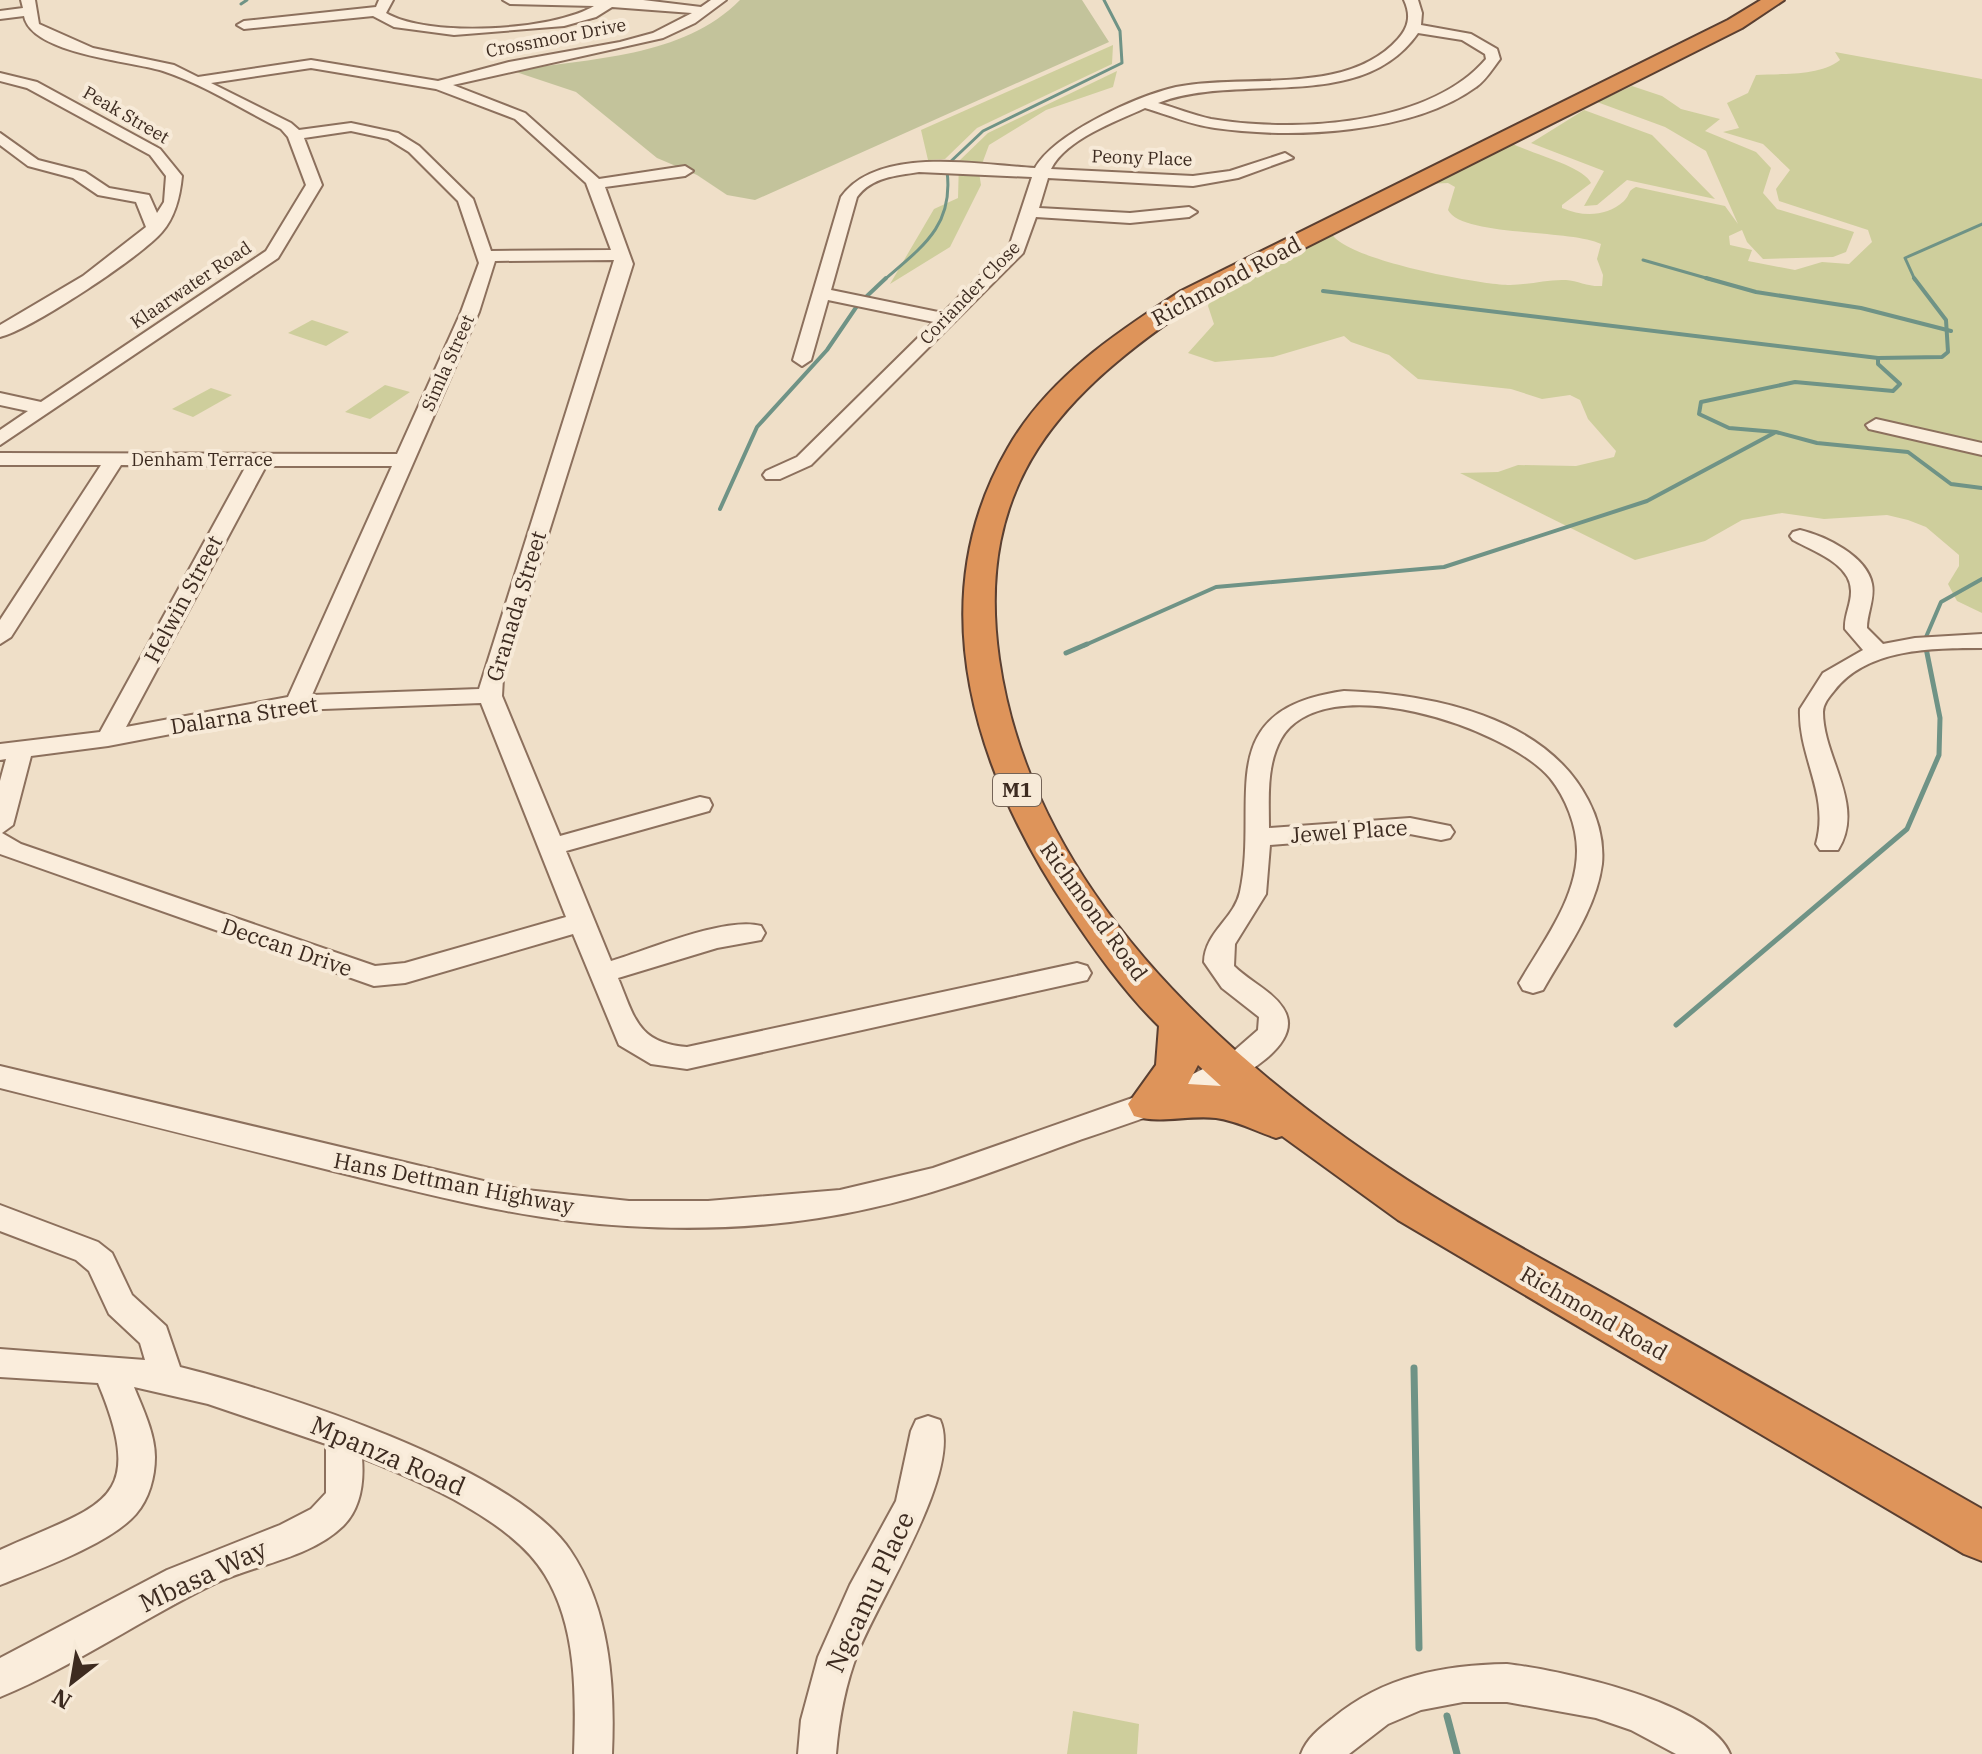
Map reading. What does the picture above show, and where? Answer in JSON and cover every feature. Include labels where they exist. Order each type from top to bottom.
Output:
[{"type":"highway","name":"Richmond Road","points":[[1774,0],[1735,24],[1190,296],[1126,337],[1082,373],[1022,447],[999,490],[980,552],[975,632],[986,700],[1015,786],[1046,846],[1089,911],[1179,1019],[1230,1070],[1341,1158],[1414,1207],[1982,1537]]},
{"type":"highway","points":[[1149,1104],[1174,1073],[1183,1054],[1179,1019]]},
{"type":"highway","points":[[1149,1104],[1204,1099],[1250,1107],[1341,1158]]},
{"type":"street","points":[[510,0],[584,1],[706,11]]},
{"type":"street","name":"Crossmoor Drive","points":[[439,85],[498,67],[632,42],[681,25],[719,0]]},
{"type":"street","points":[[1145,104],[1209,123],[1266,127],[1373,119],[1409,112],[1454,94],[1479,78],[1493,59],[1492,52],[1477,41],[1414,28],[1416,15],[1411,0]]},
{"type":"street","points":[[244,25],[382,5],[384,20],[411,27],[512,30],[583,19],[608,4]]},
{"type":"street","points":[[0,15],[29,6],[33,26],[42,33],[89,51],[157,64],[286,126],[295,135],[358,127],[405,143],[465,199],[486,256],[623,255],[596,184],[520,116],[439,85],[322,64],[230,75],[204,84]]},
{"type":"street","name":"Coriander Close","points":[[773,475],[804,461],[1019,246],[1042,174],[1055,151],[1145,104],[1189,89],[1352,72],[1391,57],[1414,28]]},
{"type":"street","name":"Peak Street","points":[[0,77],[32,85],[163,158],[177,197],[155,230],[130,252],[0,332]]},
{"type":"street","points":[[1183,115],[1178,104],[1189,89]]},
{"type":"street","name":"Klaarwater Road","points":[[0,439],[272,254],[312,193],[314,185],[295,135]]},
{"type":"street","points":[[0,138],[33,163],[79,175],[104,192],[142,198],[155,230]]},
{"type":"street","name":"Peony Place","points":[[802,360],[849,197],[866,180],[919,167],[1193,181],[1232,175],[1285,158]]},
{"type":"street","points":[[596,184],[685,171]]},
{"type":"street","points":[[1030,212],[1130,218],[1189,212]]},
{"type":"street","name":"Granada Street","points":[[623,255],[624,264],[609,313],[491,678],[490,696],[629,1038],[661,1056],[687,1058],[1077,973]]},
{"type":"street","name":"Simla Street","points":[[297,703],[470,312],[487,270],[486,256]]},
{"type":"street","points":[[821,293],[946,319]]},
{"type":"street","points":[[0,399],[45,409]]},
{"type":"street","points":[[1876,425],[1982,449]]},
{"type":"street","name":"Denham Terrace","points":[[0,459],[404,460]]},
{"type":"street","points":[[0,637],[114,460]]},
{"type":"street","name":"Helwin Street","points":[[108,738],[259,460]]},
{"type":"street","points":[[1800,536],[1827,549],[1857,573],[1863,589],[1856,629],[1880,654]]},
{"type":"street","points":[[1829,844],[1837,816],[1811,716],[1812,706],[1831,677],[1846,666],[1880,654],[1926,644],[1982,641]]},
{"type":"street","name":"Dalarna Street","points":[[11,750],[108,738],[297,703],[490,696]]},
{"type":"street","points":[[1256,838],[1255,802],[1267,740],[1276,725],[1294,711],[1323,701],[1361,698],[1404,703],[1466,720],[1522,744],[1556,769],[1580,808],[1589,833],[1589,862],[1579,898],[1533,983]]},
{"type":"street","points":[[0,825],[11,750]]},
{"type":"street","points":[[551,847],[700,805]]},
{"type":"street","name":"Jewel Place","points":[[1256,838],[1410,826],[1441,832]]},
{"type":"street","name":"Hans Dettman Highway","points":[[0,1077],[416,1179],[537,1204],[627,1214],[744,1211],[844,1201],[934,1178],[1149,1104],[1230,1070],[1273,1034],[1276,1021],[1265,1006],[1232,982],[1220,969],[1218,960],[1223,942],[1253,893],[1256,838]]},
{"type":"street","name":"Deccan Drive","points":[[0,841],[12,850],[374,976],[405,973],[581,922]]},
{"type":"street","points":[[603,973],[716,939],[752,933]]},
{"type":"street","points":[[0,1218],[87,1251],[101,1262],[120,1304],[154,1336],[167,1379]]},
{"type":"street","name":"Mpanza Road","points":[[0,1363],[110,1371],[167,1379],[248,1400],[343,1435],[483,1496],[529,1528],[557,1559],[581,1618],[593,1671],[596,1695],[593,1754]]},
{"type":"street","points":[[0,1568],[110,1516],[133,1491],[140,1470],[138,1448],[126,1405],[110,1371]]},
{"type":"street","name":"Ngcamu Place","points":[[817,1754],[823,1700],[831,1666],[910,1509],[918,1489],[928,1431]]},
{"type":"street","name":"Mbasa Way","points":[[0,1678],[209,1569],[327,1518],[342,1499],[346,1487],[343,1435]]},
{"type":"street","points":[[1325,1752],[1384,1705],[1474,1682],[1549,1687],[1620,1706],[1693,1741],[1711,1754]]},
{"type":"green space","points":[[740,0],[1082,0],[1109,42],[755,200],[727,195],[697,175],[657,158],[576,92],[513,71],[603,58],[663,45],[717,19]]},
{"type":"green space","points":[[1113,45],[1112,64],[977,128],[945,159],[928,160],[921,130]]},
{"type":"green space","points":[[1835,52],[1982,79],[1982,613],[1957,601],[1948,584],[1959,566],[1959,555],[1926,527],[1908,520],[1887,515],[1824,519],[1782,513],[1742,520],[1705,541],[1635,560],[1460,473],[1498,472],[1518,465],[1576,466],[1614,457],[1616,451],[1588,419],[1580,400],[1570,395],[1542,399],[1511,389],[1418,379],[1389,355],[1351,342],[1344,336],[1273,357],[1215,362],[1188,353],[1214,324],[1208,306],[1212,295],[1331,232],[1340,242],[1384,261],[1471,281],[1510,285],[1566,280],[1602,286],[1603,275],[1597,259],[1601,244],[1566,236],[1473,225],[1457,219],[1448,210],[1455,187],[1448,183],[1426,184],[1509,142],[1567,165],[1586,177],[1591,183],[1562,205],[1570,211],[1602,213],[1624,201],[1636,187],[1725,206],[1738,224],[1706,151],[1665,127],[1597,102],[1632,86],[1662,96],[1681,109],[1720,119],[1705,131],[1756,152],[1771,168],[1763,193],[1777,209],[1854,232],[1846,252],[1833,257],[1763,259],[1747,242],[1742,230],[1729,236],[1730,245],[1752,250],[1748,261],[1795,270],[1822,262],[1849,264],[1872,242],[1868,230],[1779,201],[1776,189],[1790,170],[1763,144],[1723,132],[1739,128],[1727,103],[1748,93],[1756,75],[1821,69],[1840,60]]},
{"type":"green space","points":[[1117,71],[1113,87],[1046,110],[989,145],[979,172],[981,185],[950,247],[890,284],[934,209],[958,198],[959,161],[988,133]]},
{"type":"green space","points":[[1584,110],[1652,135],[1715,199],[1627,180],[1597,205],[1584,206],[1604,171],[1531,143]]},
{"type":"green space","points":[[312,320],[349,332],[326,346],[288,333]]},
{"type":"green space","points":[[385,385],[410,392],[370,419],[345,412]]},
{"type":"green space","points":[[211,388],[232,395],[193,417],[172,409]]},
{"type":"green space","points":[[1073,1711],[1139,1724],[1137,1754],[1067,1754]]},
{"type":"waterway","points":[[241,4],[247,0]]},
{"type":"waterway","points":[[947,165],[983,131],[1122,63],[1120,31],[1104,0]]},
{"type":"waterway","points":[[884,280],[922,246],[940,221],[948,190],[947,171]]},
{"type":"waterway","points":[[1914,278],[1905,258],[1982,224]]},
{"type":"waterway","points":[[1643,260],[1706,278]]},
{"type":"waterway","points":[[867,296],[886,278]]},
{"type":"waterway","points":[[1706,278],[1756,292],[1861,308],[1947,330]]},
{"type":"waterway","points":[[1706,278],[1713,280]]},
{"type":"waterway","points":[[1914,278],[1946,320],[1947,330]]},
{"type":"waterway","points":[[1323,291],[1878,358]]},
{"type":"waterway","points":[[720,509],[757,427],[827,350],[857,306]]},
{"type":"waterway","points":[[1878,358],[1942,357],[1948,352],[1947,330]]},
{"type":"waterway","points":[[1947,330],[1951,331]]},
{"type":"waterway","points":[[1878,358],[1878,364],[1900,384],[1893,391],[1795,382],[1701,402],[1699,414],[1729,428],[1776,432],[1817,443],[1908,452],[1951,484],[1982,488]]},
{"type":"waterway","points":[[1083,646],[1216,587],[1444,567],[1647,501],[1774,433]]},
{"type":"waterway","points":[[1926,637],[1941,602],[1982,579]]},
{"type":"waterway","points":[[1066,653],[1087,644]]},
{"type":"waterway","points":[[1676,1025],[1907,829],[1939,755],[1940,718],[1926,648]]},
{"type":"waterway","points":[[1414,1368],[1419,1648]]},
{"type":"waterway","points":[[1447,1716],[1457,1754]]}]
